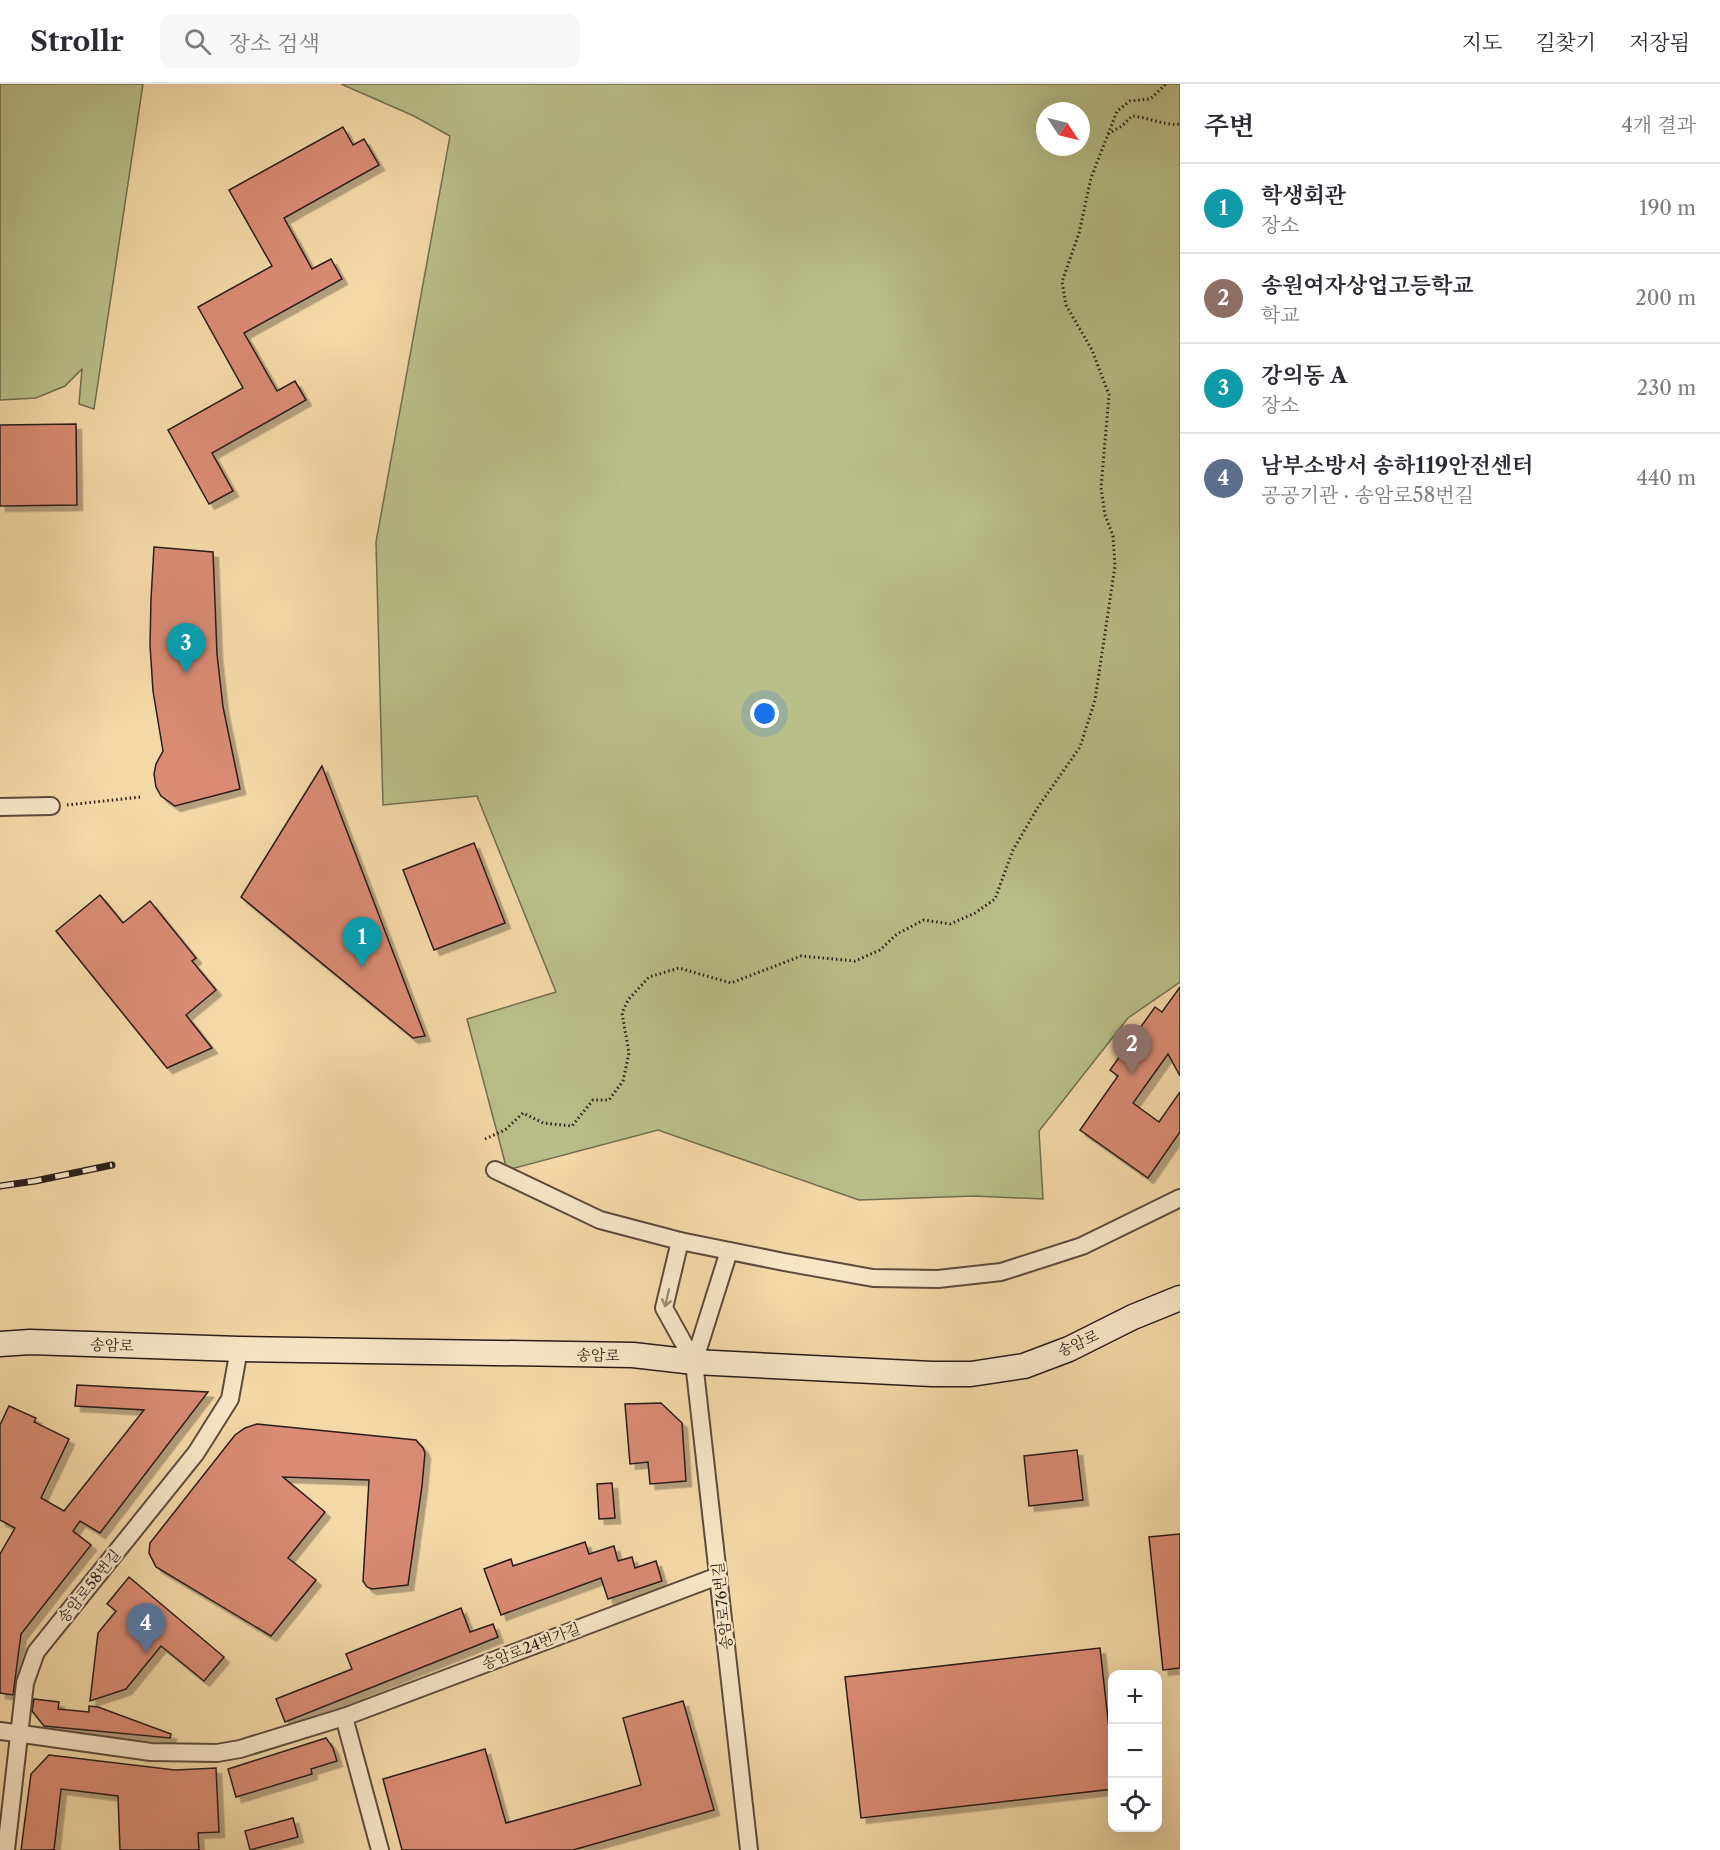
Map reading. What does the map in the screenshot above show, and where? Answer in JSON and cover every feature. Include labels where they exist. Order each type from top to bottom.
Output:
[{"type":"main road","name":"송암로","points":[[0,1344],[30,1342],[239,1349],[633,1355],[694,1362],[971,1374],[1024,1366],[1069,1349],[1133,1317],[1180,1298]]},
{"type":"street","points":[[0,807],[51,806]]},
{"type":"street","points":[[495,1170],[600,1220],[729,1251],[873,1278],[938,1279],[1001,1272],[1082,1246],[1180,1198]]},
{"type":"street","points":[[680,1240],[664,1308],[694,1362]]},
{"type":"street","points":[[694,1362],[729,1251]]},
{"type":"street","name":"송암로58번길","points":[[6,1850],[26,1683],[36,1652],[196,1453],[230,1399],[239,1349]]},
{"type":"street","name":"송암로76번길","points":[[694,1362],[749,1850]]},
{"type":"street","name":"송암로24번가길","points":[[0,1731],[151,1752],[217,1753],[240,1749],[344,1717],[718,1576]]},
{"type":"street","points":[[344,1717],[380,1850]]},
{"type":"path","points":[[485,1139],[505,1130],[523,1113],[543,1123],[572,1126],[593,1100],[609,1100],[623,1081],[629,1053],[622,1013],[628,1000],[649,977],[679,968],[731,983],[801,956],[855,961],[880,950],[897,934],[924,920],[950,924],[975,913],[995,899],[1013,850],[1038,807],[1080,747],[1095,700],[1112,595],[1115,566],[1113,536],[1105,515],[1101,488],[1108,395],[1092,350],[1066,305],[1062,282],[1079,233],[1091,178],[1117,111],[1130,101],[1150,99],[1166,84]]},
{"type":"path","points":[[1108,134],[1132,116],[1173,125],[1180,124]]},
{"type":"path","points":[[51,806],[141,797]]},
{"type":"green space","points":[[0,84],[143,84],[94,409],[79,404],[82,369],[65,386],[36,398],[0,400]]},
{"type":"green space","points":[[341,84],[1180,84],[1180,982],[1128,1018],[1039,1131],[1043,1199],[974,1196],[859,1200],[658,1130],[507,1170],[467,1019],[556,992],[477,796],[383,805],[376,542],[450,136],[414,116]]},
{"type":"building","points":[[343,127],[353,145],[364,139],[379,165],[284,218],[312,269],[331,259],[342,279],[244,333],[277,391],[295,381],[306,400],[212,453],[233,491],[209,504],[168,430],[243,388],[198,307],[272,266],[229,190]]},
{"type":"building","points":[[76,424],[77,505],[0,506],[0,425]]},
{"type":"building","points":[[154,547],[213,552],[217,654],[223,707],[240,789],[175,806],[161,796],[156,787],[154,774],[163,751],[153,691],[150,645]]},
{"type":"building","points":[[322,766],[425,1036],[413,1038],[241,897]]},
{"type":"building","points":[[474,843],[505,923],[434,950],[403,870]]},
{"type":"building","points":[[100,895],[123,923],[150,901],[196,958],[192,961],[216,990],[186,1015],[212,1048],[167,1068],[56,931]]},
{"type":"building","points":[[1180,987],[1180,1076],[1168,1054],[1133,1103],[1159,1122],[1180,1092],[1180,1132],[1148,1178],[1080,1130],[1118,1076],[1110,1070],[1155,1007],[1162,1012]]},
{"type":"building","points":[[77,1385],[208,1392],[100,1533],[80,1521],[73,1531],[91,1545],[21,1634],[13,1695],[0,1693],[0,1554],[15,1528],[0,1520],[0,1425],[9,1406],[36,1418],[34,1422],[69,1439],[41,1498],[64,1511],[144,1410],[75,1406]]},
{"type":"building","points":[[661,1403],[682,1423],[686,1481],[650,1484],[648,1462],[630,1464],[625,1404]]},
{"type":"building","points":[[257,1424],[416,1440],[425,1453],[408,1585],[372,1589],[367,1587],[363,1581],[369,1480],[283,1477],[325,1512],[288,1558],[316,1580],[271,1636],[156,1567],[149,1553],[150,1543],[235,1435]]},
{"type":"building","points":[[1077,1450],[1083,1500],[1029,1506],[1024,1456]]},
{"type":"building","points":[[612,1483],[615,1518],[599,1519],[597,1484]]},
{"type":"building","points":[[1180,1534],[1180,1668],[1163,1670],[1149,1537]]},
{"type":"building","points":[[585,1542],[589,1554],[614,1546],[618,1561],[632,1557],[635,1568],[656,1561],[662,1581],[608,1599],[601,1578],[501,1615],[484,1569],[511,1559],[513,1566]]},
{"type":"building","points":[[129,1577],[224,1657],[204,1681],[161,1646],[126,1689],[90,1701],[98,1633],[116,1611],[107,1604]]},
{"type":"building","points":[[461,1608],[470,1632],[493,1624],[498,1637],[285,1722],[276,1699],[352,1669],[346,1654]]},
{"type":"building","points":[[1100,1648],[1108,1719],[1108,1790],[861,1818],[845,1677]]},
{"type":"building","points":[[34,1699],[59,1702],[58,1709],[89,1712],[89,1706],[98,1707],[171,1734],[170,1738],[44,1726],[32,1711]]},
{"type":"building","points":[[683,1701],[714,1810],[573,1850],[402,1850],[383,1779],[485,1749],[506,1823],[641,1785],[623,1718]]},
{"type":"building","points":[[326,1738],[333,1748],[337,1761],[311,1769],[312,1774],[236,1797],[228,1769]]},
{"type":"building","points":[[49,1755],[175,1770],[216,1768],[219,1832],[198,1833],[199,1850],[120,1850],[118,1796],[61,1789],[54,1850],[21,1850],[31,1774]]},
{"type":"building","points":[[293,1818],[298,1837],[250,1850],[245,1831]]},
{"type":"railway","points":[[0,1186],[112,1165]]},
{"type":"place","name":"강의동 A","points":[[186,673]]},
{"type":"place","name":"학생회관","points":[[362,967]]},
{"type":"place","name":"송원여자상업고등학교","points":[[1132,1074]]},
{"type":"place","name":"남부소방서 송하119안전센터","points":[[146,1653]]}]
